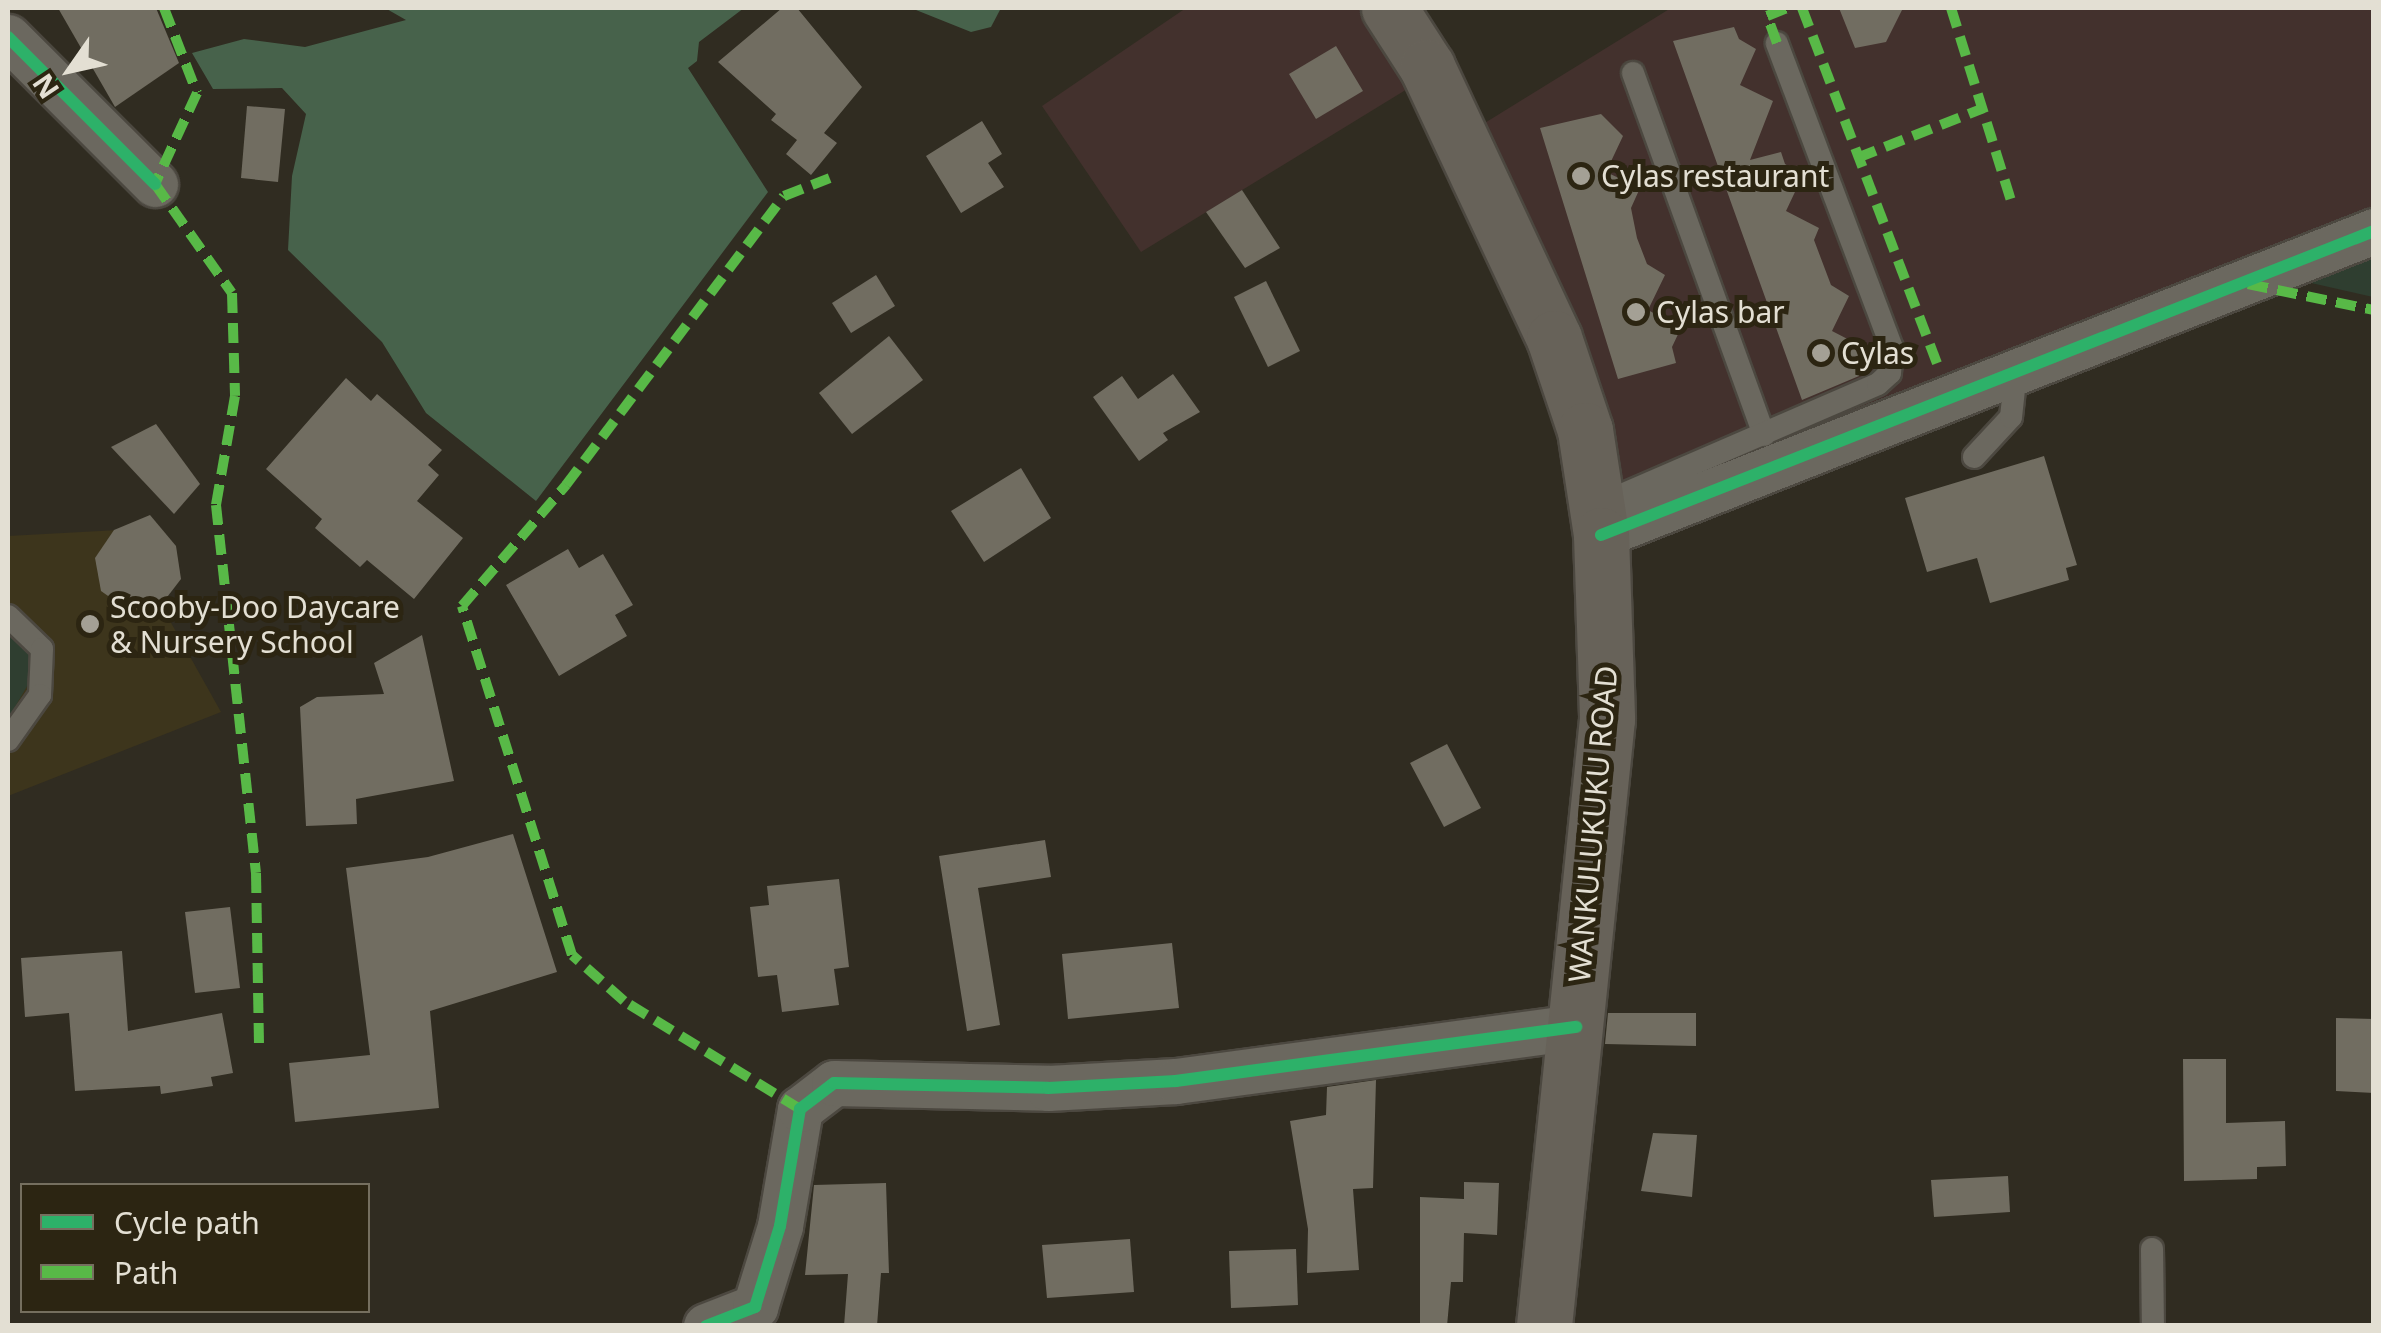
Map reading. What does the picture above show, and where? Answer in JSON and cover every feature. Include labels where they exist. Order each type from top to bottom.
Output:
[{"type":"main road","name":"WANKULUKUKU ROAD","points":[[1389,8],[1427,67],[1554,338],[1586,430],[1598,520],[1607,719],[1544,1326]]},
{"type":"street","points":[[8,36],[155,184]]},
{"type":"street","points":[[1598,520],[2016,371],[2374,232]]},
{"type":"street","points":[[706,1326],[755,1307],[780,1226],[800,1109],[834,1083],[1048,1088],[1176,1081],[1576,1027]]},
{"type":"lane","points":[[1598,520],[1764,435],[1878,384],[1890,373],[1892,348],[1777,43]]},
{"type":"lane","points":[[1633,73],[1764,435]]},
{"type":"lane","points":[[1974,457],[2011,417],[2016,371]]},
{"type":"lane","points":[[8,616],[42,649],[40,695],[8,740]]},
{"type":"lane","points":[[2152,1249],[2153,1326]]},
{"type":"shaded area","points":[[1186,8],[1368,8],[1417,83],[1141,252],[1042,106]]},
{"type":"shaded area","points":[[1671,8],[2373,8],[2373,221],[1619,505],[1475,129]]},
{"type":"shaded area","name":"Scooby-Doo Daycare & Nursery School","points":[[119,530],[221,712],[8,796],[8,536]]},
{"type":"green space","points":[[385,8],[744,8],[699,42],[697,61],[688,68],[768,192],[536,501],[426,413],[382,342],[288,250],[292,176],[306,114],[282,88],[213,89],[192,53],[244,39],[305,47],[406,20]]},
{"type":"green space","points":[[911,8],[1001,8],[991,27],[971,32]]},
{"type":"green space","points":[[2373,243],[2373,297],[2298,280]]},
{"type":"green space","points":[[8,632],[22,634],[35,649],[37,669],[8,719]]},
{"type":"building","points":[[58,8],[156,8],[179,63],[115,107]]},
{"type":"building","points":[[782,8],[797,8],[862,87],[824,133],[837,143],[811,175],[786,154],[797,140],[771,120],[776,114],[718,62]]},
{"type":"building","points":[[1839,8],[1903,8],[1886,42],[1855,48]]},
{"type":"building","points":[[1734,27],[1739,39],[1756,49],[1740,85],[1773,101],[1750,160],[1781,152],[1785,164],[1803,175],[1786,211],[1819,228],[1814,240],[1831,285],[1849,296],[1832,331],[1865,348],[1859,376],[1802,400],[1673,41]]},
{"type":"building","points":[[1336,46],[1363,91],[1316,119],[1289,74]]},
{"type":"building","points":[[247,106],[285,109],[278,182],[241,178]]},
{"type":"building","points":[[1601,114],[1623,136],[1606,172],[1640,188],[1631,208],[1637,238],[1647,264],[1665,275],[1648,310],[1681,328],[1672,347],[1676,363],[1618,379],[1540,128]]},
{"type":"building","points":[[982,121],[1002,154],[988,163],[1004,187],[961,213],[926,156]]},
{"type":"building","points":[[1242,190],[1280,248],[1245,268],[1206,212]]},
{"type":"building","points":[[876,275],[895,306],[851,333],[832,303]]},
{"type":"building","points":[[1266,281],[1300,351],[1268,367],[1234,297]]},
{"type":"building","points":[[889,336],[923,380],[852,434],[819,393]]},
{"type":"building","points":[[1173,374],[1200,412],[1163,433],[1168,440],[1139,461],[1093,397],[1122,376],[1138,399]]},
{"type":"building","points":[[346,378],[371,401],[377,394],[442,450],[428,465],[439,475],[417,501],[463,538],[414,599],[367,560],[360,567],[315,528],[322,519],[266,469]]},
{"type":"building","points":[[156,424],[200,484],[174,514],[111,447]]},
{"type":"building","points":[[2044,456],[2077,565],[2066,568],[2069,580],[1990,603],[1977,558],[1927,572],[1905,498]]},
{"type":"building","points":[[1021,468],[1051,518],[984,562],[951,511]]},
{"type":"building","points":[[150,515],[176,546],[181,579],[161,605],[128,610],[101,591],[95,558],[114,530]]},
{"type":"building","points":[[568,549],[579,568],[603,554],[633,605],[615,615],[627,636],[559,676],[506,585]]},
{"type":"building","points":[[422,635],[454,781],[356,799],[357,824],[306,826],[300,707],[317,697],[384,694],[374,663]]},
{"type":"building","points":[[1447,744],[1481,808],[1444,827],[1410,763]]},
{"type":"building","points":[[513,834],[557,972],[430,1011],[439,1108],[295,1122],[289,1063],[370,1055],[346,868],[428,857]]},
{"type":"building","points":[[1045,840],[1051,877],[978,888],[1000,1025],[967,1031],[939,856]]},
{"type":"building","points":[[839,879],[849,967],[834,969],[839,1005],[782,1012],[777,975],[758,977],[750,907],[769,905],[767,886]]},
{"type":"building","points":[[230,907],[240,988],[195,993],[185,912]]},
{"type":"building","points":[[1172,943],[1179,1008],[1068,1019],[1062,954]]},
{"type":"building","points":[[122,951],[128,1031],[222,1013],[233,1073],[211,1077],[213,1086],[161,1094],[160,1086],[75,1091],[69,1013],[25,1017],[21,958]]},
{"type":"building","points":[[1608,1013],[1696,1013],[1696,1046],[1605,1044]]},
{"type":"building","points":[[2336,1018],[2374,1019],[2374,1093],[2336,1091]]},
{"type":"building","points":[[2183,1059],[2226,1059],[2226,1123],[2285,1121],[2286,1166],[2257,1167],[2257,1179],[2184,1181]]},
{"type":"building","points":[[1376,1080],[1373,1188],[1353,1189],[1359,1270],[1307,1273],[1308,1229],[1290,1121],[1326,1115],[1327,1087]]},
{"type":"building","points":[[1653,1133],[1697,1135],[1692,1197],[1641,1191]]},
{"type":"building","points":[[2008,1176],[2010,1212],[1934,1217],[1931,1180]]},
{"type":"building","points":[[1464,1182],[1499,1183],[1497,1235],[1464,1233],[1463,1282],[1451,1282],[1447,1326],[1420,1326],[1420,1197],[1464,1199]]},
{"type":"building","points":[[886,1183],[889,1273],[881,1273],[877,1326],[844,1326],[848,1274],[805,1275],[814,1185]]},
{"type":"building","points":[[1130,1239],[1134,1292],[1047,1298],[1042,1245]]},
{"type":"building","points":[[1296,1249],[1298,1305],[1231,1308],[1229,1251]]},
{"type":"marked path","points":[[164,8],[197,93],[155,184],[232,293],[235,396],[216,505],[256,873],[259,1049]]},
{"type":"marked path","points":[[1777,43],[1767,16],[1787,8]]},
{"type":"marked path","points":[[1802,8],[1939,369]]},
{"type":"marked path","points":[[1951,8],[2012,204]]},
{"type":"marked path","points":[[1857,158],[1984,108]]},
{"type":"marked path","points":[[800,1109],[624,1001],[572,955],[462,606],[566,485],[784,196],[830,178]]},
{"type":"marked path","points":[[2248,284],[2374,310]]},
{"type":"cycle path","points":[[8,37],[155,184]]},
{"type":"cycle path","points":[[1601,535],[2374,231]]},
{"type":"cycle path","points":[[706,1326],[755,1307],[780,1226],[800,1109],[834,1083],[1048,1088],[1176,1081],[1576,1027]]},
{"type":"place","name":"Cylas restaurant","points":[[1581,176]]},
{"type":"place","name":"Cylas bar","points":[[1636,312]]},
{"type":"place","name":"Cylas","points":[[1821,353]]},
{"type":"place","name":"Scooby-Doo Daycare & Nursery School","points":[[90,624]]}]
